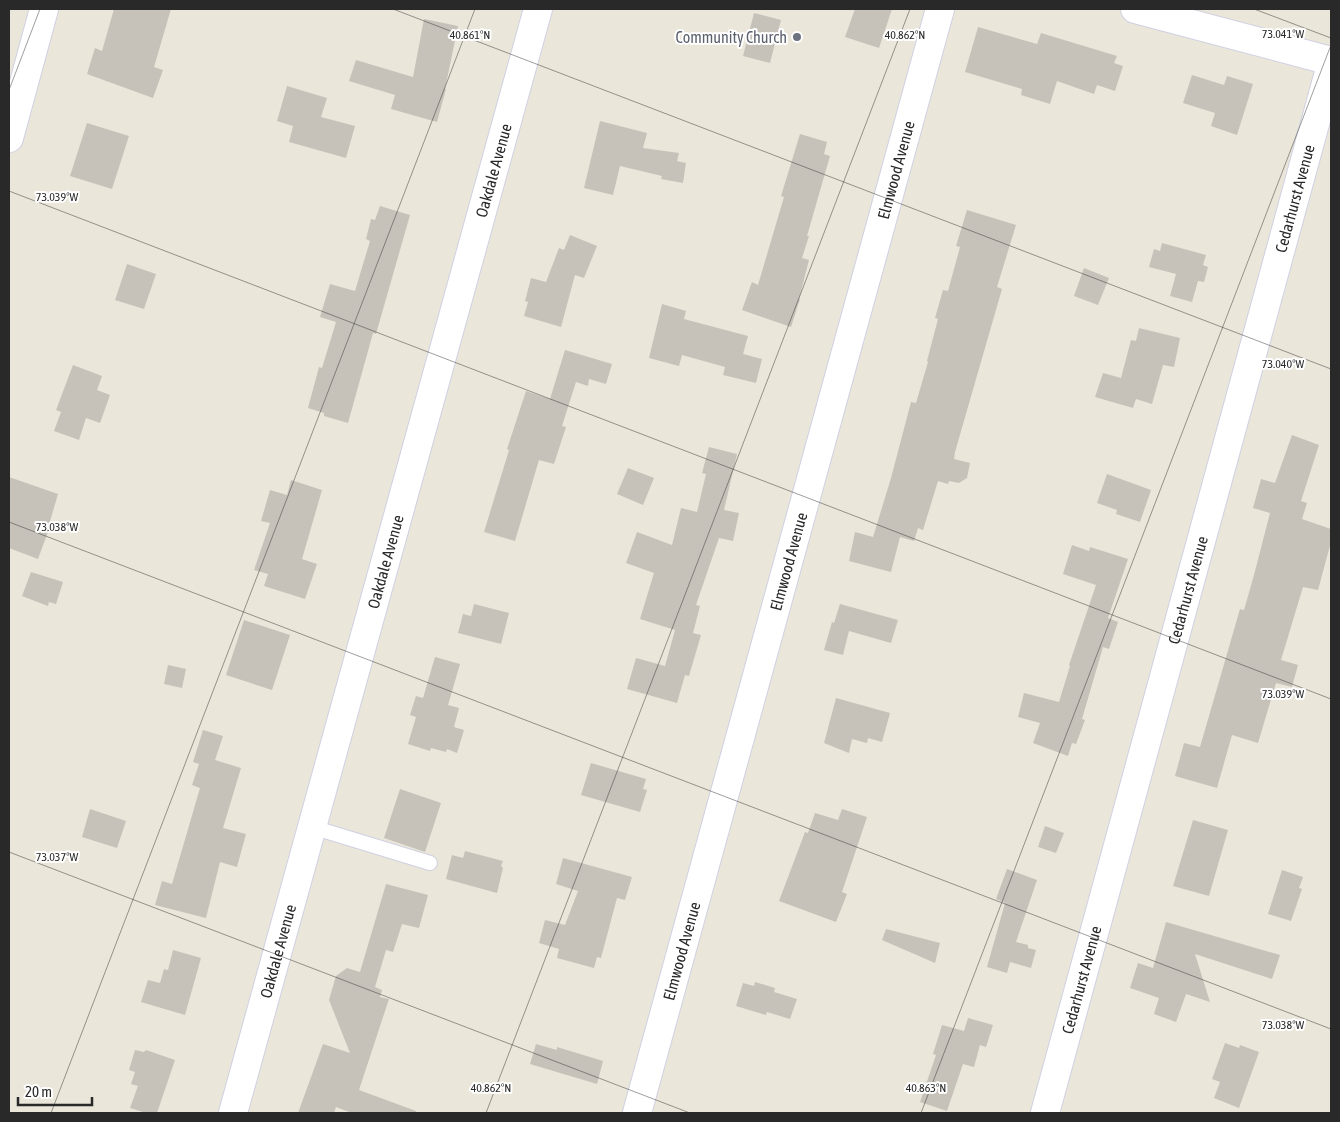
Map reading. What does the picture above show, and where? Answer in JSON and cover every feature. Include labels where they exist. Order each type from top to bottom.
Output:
[{"type":"street","points":[[9,138],[44,9]]},
{"type":"street","name":"Oakdale Avenue","points":[[233,1113],[538,9]]},
{"type":"street","name":"Elmwood Avenue","points":[[636,1113],[940,9]]},
{"type":"street","points":[[1135,9],[1331,61]]},
{"type":"street","name":"Cedarhurst Avenue","points":[[1045,1113],[1331,65]]},
{"type":"lane","points":[[312,827],[430,863]]},
{"type":"building","points":[[114,9],[171,9],[154,67],[163,70],[153,98],[87,74],[95,48],[102,51]]},
{"type":"building","points":[[855,9],[892,9],[879,48],[845,37]]},
{"type":"building","points":[[754,13],[781,20],[770,63],[743,56]]},
{"type":"building","points":[[424,19],[458,26],[446,89],[437,122],[391,109],[395,95],[349,81],[356,60],[413,77]]},
{"type":"building","points":[[978,27],[1037,44],[1041,33],[1117,56],[1114,63],[1123,66],[1115,91],[1097,85],[1094,94],[1057,81],[1050,104],[1021,95],[1022,89],[965,72]]},
{"type":"building","points":[[1192,75],[1224,85],[1227,76],[1253,84],[1237,135],[1211,126],[1215,113],[1183,103]]},
{"type":"building","points":[[287,86],[327,98],[321,117],[355,126],[346,158],[289,142],[293,126],[277,121]]},
{"type":"building","points":[[600,121],[647,133],[643,148],[679,153],[677,161],[686,163],[683,183],[661,179],[662,176],[620,166],[613,195],[584,188]]},
{"type":"building","points":[[87,123],[129,136],[112,189],[70,176]]},
{"type":"building","points":[[800,134],[827,142],[824,154],[830,156],[807,236],[809,236],[802,258],[809,260],[791,327],[742,310],[752,282],[758,285],[784,197],[781,196]]},
{"type":"building","points":[[380,206],[410,215],[376,334],[373,333],[348,423],[324,416],[324,413],[308,408],[319,367],[322,368],[336,322],[320,317],[330,284],[355,291],[370,241],[366,239],[371,219],[375,220]]},
{"type":"building","points":[[967,210],[1016,225],[997,287],[1002,289],[955,452],[954,459],[970,463],[967,478],[959,483],[949,481],[948,484],[938,481],[923,530],[918,528],[914,541],[900,537],[891,572],[849,561],[855,532],[873,537],[911,402],[916,403],[928,362],[938,319],[935,318],[943,290],[948,291],[960,247],[956,246]]},
{"type":"building","points":[[570,235],[597,246],[584,278],[575,275],[561,327],[524,316],[528,302],[525,301],[531,278],[546,282],[559,248],[564,250]]},
{"type":"building","points":[[1162,243],[1206,255],[1203,265],[1208,267],[1204,282],[1198,281],[1192,302],[1170,296],[1176,274],[1149,267],[1154,249],[1160,251]]},
{"type":"building","points":[[127,264],[156,274],[144,309],[115,300]]},
{"type":"building","points":[[1084,268],[1109,278],[1098,305],[1074,296]]},
{"type":"building","points":[[662,304],[686,311],[684,319],[748,336],[743,354],[762,359],[756,383],[723,375],[725,367],[682,355],[679,366],[649,358]]},
{"type":"building","points":[[1139,328],[1180,338],[1174,367],[1163,365],[1152,404],[1136,399],[1133,408],[1095,397],[1103,373],[1121,378],[1131,340],[1136,341]]},
{"type":"building","points":[[565,350],[612,364],[606,384],[589,379],[588,386],[576,382],[562,426],[566,427],[554,464],[539,460],[515,541],[484,532],[509,450],[507,449],[526,391],[550,399]]},
{"type":"building","points":[[73,365],[102,376],[97,390],[110,395],[100,423],[86,418],[79,440],[54,431],[61,412],[56,410]]},
{"type":"building","points":[[1292,435],[1319,445],[1301,501],[1307,503],[1302,519],[1331,529],[1331,542],[1318,590],[1303,587],[1281,660],[1298,665],[1292,687],[1276,683],[1258,743],[1232,735],[1217,788],[1175,776],[1184,743],[1200,747],[1240,609],[1244,610],[1270,513],[1253,508],[1261,479],[1275,483]]},
{"type":"building","points":[[709,447],[737,454],[724,510],[739,513],[733,541],[719,538],[696,605],[700,606],[693,633],[701,635],[689,676],[685,675],[677,703],[627,689],[636,658],[665,666],[675,630],[640,619],[654,573],[626,563],[637,532],[672,545],[681,508],[697,512],[706,474],[702,473]]},
{"type":"building","points":[[628,468],[654,478],[643,505],[617,494]]},
{"type":"building","points":[[1107,474],[1151,490],[1140,522],[1116,514],[1117,510],[1097,503]]},
{"type":"building","points":[[9,477],[58,494],[49,529],[38,559],[9,548]]},
{"type":"building","points":[[291,480],[322,490],[302,559],[317,564],[305,599],[264,586],[268,574],[254,570],[270,523],[261,521],[270,490],[287,495]]},
{"type":"building","points":[[1072,545],[1089,551],[1090,547],[1128,559],[1108,618],[1118,622],[1109,649],[1103,647],[1082,719],[1085,720],[1076,744],[1072,743],[1068,756],[1033,743],[1040,723],[1018,717],[1024,693],[1059,702],[1069,665],[1096,585],[1063,574]]},
{"type":"building","points":[[31,572],[63,582],[56,604],[49,602],[48,606],[22,596]]},
{"type":"building","points":[[474,604],[509,613],[501,644],[458,633],[463,614],[471,616]]},
{"type":"building","points":[[840,604],[898,620],[891,643],[849,631],[843,655],[824,650],[832,622],[834,623]]},
{"type":"building","points":[[244,620],[290,635],[272,690],[226,675]]},
{"type":"building","points":[[435,657],[460,664],[448,705],[459,708],[454,727],[464,730],[457,753],[447,749],[446,752],[431,748],[430,751],[408,744],[416,717],[410,715],[416,696],[423,698]]},
{"type":"building","points":[[168,665],[186,669],[182,688],[164,684]]},
{"type":"building","points":[[836,698],[890,713],[882,742],[868,738],[867,743],[852,739],[849,753],[824,743]]},
{"type":"building","points":[[203,730],[223,736],[215,760],[241,768],[223,828],[246,834],[237,867],[220,862],[206,918],[155,905],[162,881],[172,884],[200,788],[192,785],[199,764],[193,762]]},
{"type":"building","points":[[591,763],[646,779],[643,789],[647,790],[640,812],[581,795]]},
{"type":"building","points":[[400,789],[441,803],[425,852],[384,838]]},
{"type":"building","points":[[90,809],[126,821],[117,848],[82,837]]},
{"type":"building","points":[[842,809],[867,817],[842,892],[847,894],[836,922],[779,901],[805,832],[808,833],[815,813],[838,820]]},
{"type":"building","points":[[1193,820],[1228,830],[1209,896],[1173,886]]},
{"type":"building","points":[[1045,826],[1064,833],[1056,853],[1038,847]]},
{"type":"building","points":[[465,851],[503,861],[497,893],[446,879],[452,855],[463,858]]},
{"type":"building","points":[[563,858],[632,877],[625,900],[617,898],[601,958],[597,957],[594,968],[557,958],[559,949],[539,943],[545,920],[565,925],[578,891],[556,884]]},
{"type":"building","points":[[1007,869],[1037,880],[1016,942],[1028,945],[1028,948],[1036,950],[1031,968],[1010,962],[1007,973],[987,967],[1005,903],[996,899]]},
{"type":"building","points":[[1282,870],[1303,877],[1299,888],[1302,889],[1291,921],[1268,914]]},
{"type":"building","points":[[386,884],[428,895],[419,928],[402,924],[393,952],[386,950],[375,987],[382,990],[380,997],[389,999],[359,1090],[416,1111],[416,1113],[352,1113],[336,1107],[334,1113],[298,1113],[323,1044],[350,1053],[329,1000],[336,976],[347,968],[360,972]]},
{"type":"building","points":[[1166,922],[1280,955],[1272,979],[1195,954],[1210,1002],[1186,994],[1176,1022],[1154,1014],[1159,998],[1130,988],[1138,963],[1153,968]]},
{"type":"building","points":[[886,929],[940,943],[935,963],[882,940]]},
{"type":"building","points":[[173,950],[201,958],[185,1015],[141,1002],[148,980],[160,983],[164,969],[168,970]]},
{"type":"building","points":[[755,982],[775,988],[774,992],[797,999],[790,1019],[767,1012],[766,1015],[736,1006],[743,983],[754,986]]},
{"type":"building","points":[[968,1018],[993,1025],[986,1047],[980,1045],[974,1067],[963,1064],[947,1111],[920,1102],[936,1055],[933,1054],[942,1025],[964,1031]]},
{"type":"building","points":[[1225,1043],[1239,1048],[1240,1045],[1259,1052],[1239,1108],[1214,1098],[1220,1082],[1212,1079]]},
{"type":"building","points":[[536,1044],[557,1050],[557,1047],[603,1061],[597,1084],[530,1064]]},
{"type":"building","points":[[135,1050],[144,1052],[146,1050],[175,1060],[157,1113],[146,1113],[130,1108],[138,1086],[131,1084],[135,1072],[129,1070]]},
{"type":"place","name":"Community Church","points":[[797,37]]}]
